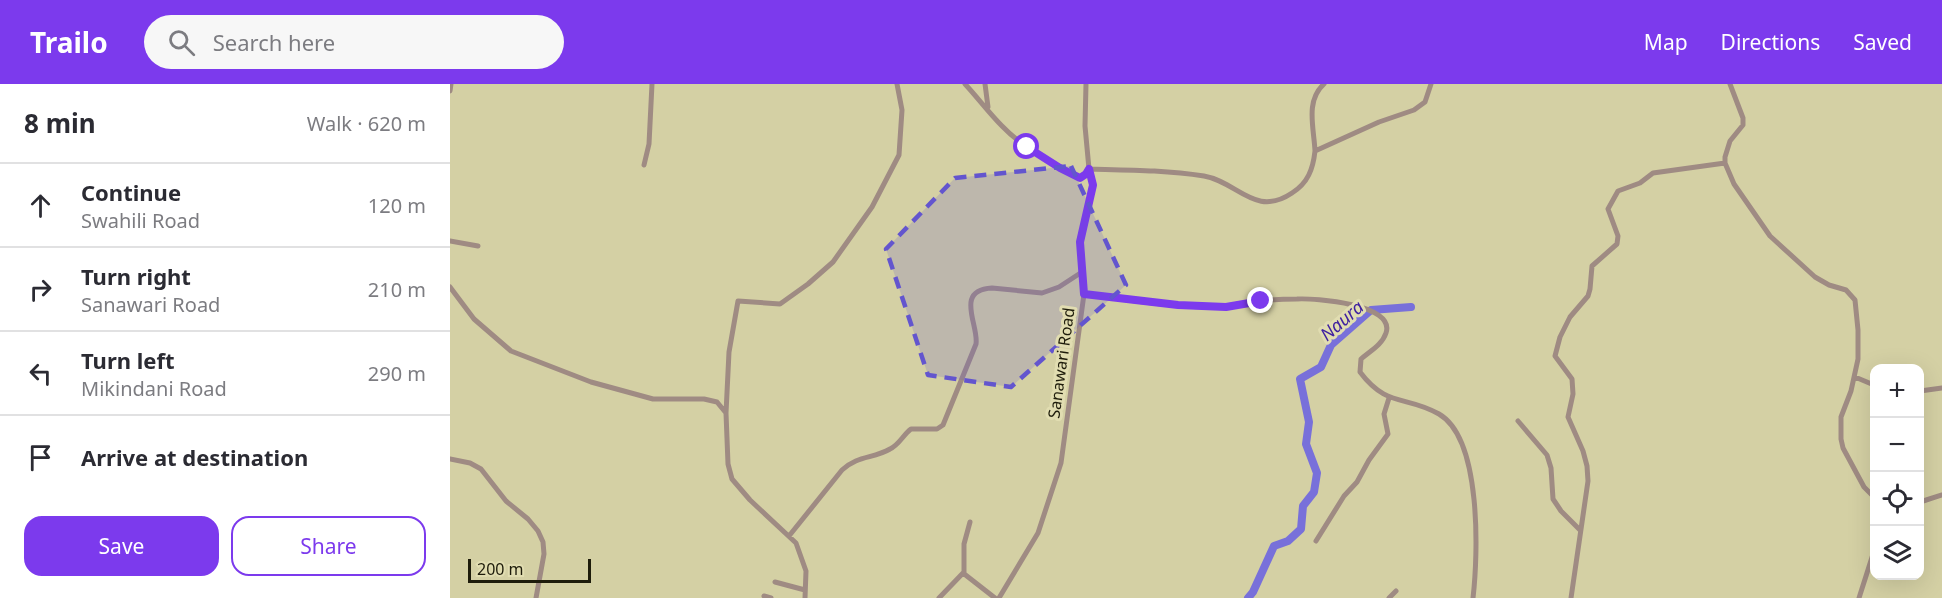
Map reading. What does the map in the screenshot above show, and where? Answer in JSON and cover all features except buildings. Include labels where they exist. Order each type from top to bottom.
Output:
[{"type":"street","points":[[450,91],[451,84]]},
{"type":"street","points":[[644,165],[649,144],[652,84]]},
{"type":"street","points":[[805,598],[806,571],[796,543],[750,500],[732,479],[728,464],[726,413],[729,352],[738,300],[780,304],[808,284],[833,261],[872,207],[899,155],[902,110],[897,84]]},
{"type":"street","points":[[965,84],[1003,128],[1033,152],[1080,178],[1089,169],[1169,170],[1212,178],[1247,197],[1267,203],[1285,198],[1297,190],[1312,171],[1315,151],[1313,101],[1324,84]]},
{"type":"street","points":[[985,84],[988,109]]},
{"type":"street","name":"Sanawari Road","points":[[997,598],[1038,533],[1061,463],[1073,361],[1084,294],[1080,242],[1093,185],[1089,169],[1085,126],[1086,84]]},
{"type":"street","points":[[1315,151],[1379,122],[1414,110],[1425,102],[1431,84]]},
{"type":"street","points":[[1730,84],[1743,118],[1743,125],[1726,149],[1725,164],[1734,184],[1770,236],[1815,277],[1829,285],[1846,290],[1855,300],[1859,346],[1855,377],[1841,417],[1841,439],[1864,487],[1870,493]]},
{"type":"street","points":[[1571,598],[1588,488],[1587,466],[1583,451],[1569,421],[1573,394],[1572,379],[1556,360],[1555,354],[1570,317],[1588,296],[1592,266],[1617,244],[1618,236],[1609,214],[1611,203],[1618,191],[1640,183],[1653,173],[1725,164]]},
{"type":"street","points":[[450,241],[478,246]]},
{"type":"street","points":[[789,536],[842,470],[851,463],[892,449],[911,429],[934,429],[943,425],[976,344],[970,307],[976,294],[992,288],[1042,293],[1059,287],[1082,272]]},
{"type":"street","points":[[450,287],[474,319],[511,351],[591,382],[653,399],[704,399],[717,402],[726,413]]},
{"type":"street","points":[[1084,294],[1178,305],[1226,307],[1261,301],[1318,299],[1367,309],[1383,318],[1387,330],[1374,349],[1361,359],[1360,372],[1369,383],[1389,398],[1414,404],[1441,415],[1456,433],[1471,479],[1477,545],[1473,598]]},
{"type":"street","points":[[1855,377],[1870,383]]},
{"type":"street","points":[[1924,390],[1942,388]]},
{"type":"street","points":[[1316,541],[1344,495],[1357,482],[1369,460],[1388,434],[1384,414],[1389,398]]},
{"type":"street","points":[[1518,421],[1548,455],[1553,499],[1561,511],[1580,530]]},
{"type":"street","points":[[450,459],[470,463],[481,469],[506,501],[528,519],[538,531],[543,542],[544,554],[536,598]]},
{"type":"street","points":[[1924,501],[1942,495]]},
{"type":"street","points":[[939,598],[963,573],[964,544],[970,522]]},
{"type":"street","points":[[1859,598],[1870,566]]},
{"type":"street","points":[[963,573],[997,598]]},
{"type":"street","points":[[775,582],[805,590]]},
{"type":"street","points":[[1389,598],[1396,591]]},
{"type":"street","points":[[764,596],[771,598]]},
{"type":"highlighted area","points":[[1071,166],[1126,285],[1011,387],[928,375],[886,249],[955,178]]},
{"type":"waterway","name":"Naura","points":[[1248,598],[1274,546],[1288,541],[1301,529],[1303,506],[1314,492],[1317,473],[1306,444],[1309,422],[1300,379],[1321,367],[1331,345],[1371,310],[1411,307]]},
{"type":"route","points":[[1027,147],[1080,178],[1089,169],[1093,185],[1080,242],[1084,294],[1178,305],[1226,307],[1261,301]]}]
